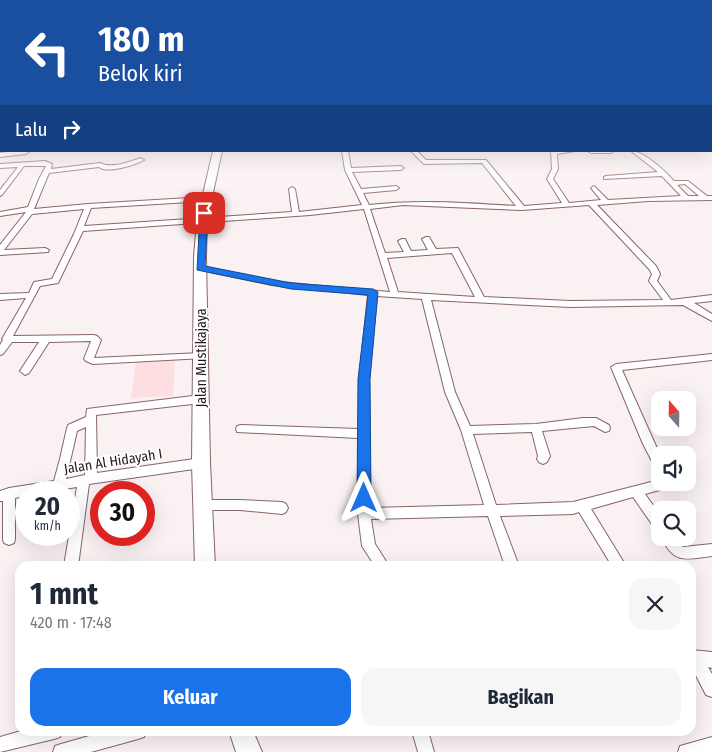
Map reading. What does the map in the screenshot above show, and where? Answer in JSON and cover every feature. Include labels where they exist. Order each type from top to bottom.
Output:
[{"type":"main road","name":"Jalan Mustikajaya","points":[[205,561],[201,463],[200,268],[202,220],[218,152]]},
{"type":"main road","points":[[243,736],[248,752]]},
{"type":"street","points":[[0,155],[26,152]]},
{"type":"street","points":[[0,194],[20,165],[26,152]]},
{"type":"street","points":[[345,152],[348,170],[366,206],[394,295]]},
{"type":"street","points":[[415,152],[424,162],[484,160]]},
{"type":"street","points":[[481,152],[484,160],[522,208]]},
{"type":"street","points":[[554,152],[555,169],[550,179],[567,205]]},
{"type":"street","points":[[635,152],[664,174],[687,199]]},
{"type":"street","points":[[47,170],[100,165],[104,168],[121,166],[141,160]]},
{"type":"street","points":[[0,166],[49,163],[31,210],[0,251]]},
{"type":"street","points":[[348,170],[401,168]]},
{"type":"street","points":[[606,178],[664,174]]},
{"type":"street","points":[[673,183],[686,182],[708,198]]},
{"type":"street","points":[[360,191],[396,188]]},
{"type":"street","points":[[594,188],[606,202]]},
{"type":"street","points":[[292,189],[296,214]]},
{"type":"street","points":[[79,229],[296,214],[366,206],[417,203],[522,208],[708,198]]},
{"type":"street","points":[[0,214],[31,210],[206,199]]},
{"type":"street","points":[[591,203],[653,268],[656,274],[653,281],[668,301]]},
{"type":"street","points":[[0,352],[5,339],[37,284],[55,281],[88,206]]},
{"type":"street","points":[[426,239],[433,251]]},
{"type":"street","points":[[402,241],[408,253]]},
{"type":"street","points":[[0,251],[45,250]]},
{"type":"street","points":[[383,256],[433,251],[456,251],[481,300]]},
{"type":"street","points":[[200,268],[291,286],[394,295],[570,304],[710,300]]},
{"type":"street","points":[[373,292],[364,379],[364,514],[369,546],[379,561]]},
{"type":"street","points":[[0,297],[32,294]]},
{"type":"street","points":[[426,297],[450,392],[466,430],[510,561]]},
{"type":"street","points":[[684,302],[710,315]]},
{"type":"street","points":[[5,339],[94,338],[96,340],[89,358],[93,361],[201,356]]},
{"type":"street","points":[[25,371],[46,339]]},
{"type":"street","points":[[651,446],[616,367],[712,358]]},
{"type":"street","points":[[72,561],[88,480],[90,414],[93,411],[201,399]]},
{"type":"street","points":[[59,481],[72,428],[90,420]]},
{"type":"street","points":[[466,430],[536,428],[583,422],[596,422],[605,428]]},
{"type":"street","points":[[536,428],[544,456],[543,459]]},
{"type":"street","points":[[241,429],[364,434]]},
{"type":"street","name":"Jalan Al Hidayah I","points":[[80,482],[201,463]]},
{"type":"street","points":[[364,514],[448,510],[492,511],[582,506],[651,486]]},
{"type":"street","points":[[636,491],[651,513]]},
{"type":"street","points":[[5,495],[9,539]]},
{"type":"street","points":[[202,505],[282,508]]},
{"type":"street","points":[[582,506],[617,561]]},
{"type":"street","points":[[674,546],[681,553],[712,550]]},
{"type":"street","points":[[696,658],[712,660]]},
{"type":"street","points":[[696,663],[712,689]]},
{"type":"street","points":[[0,745],[35,736]]},
{"type":"street","points":[[61,752],[120,736]]},
{"type":"street","points":[[421,736],[426,752]]},
{"type":"street","points":[[686,752],[712,745]]},
{"type":"shaded area","points":[[175,360],[173,396],[131,398],[136,362]]},
{"type":"route","points":[[204,213],[200,268],[291,286],[373,292],[364,379],[364,498]]}]
